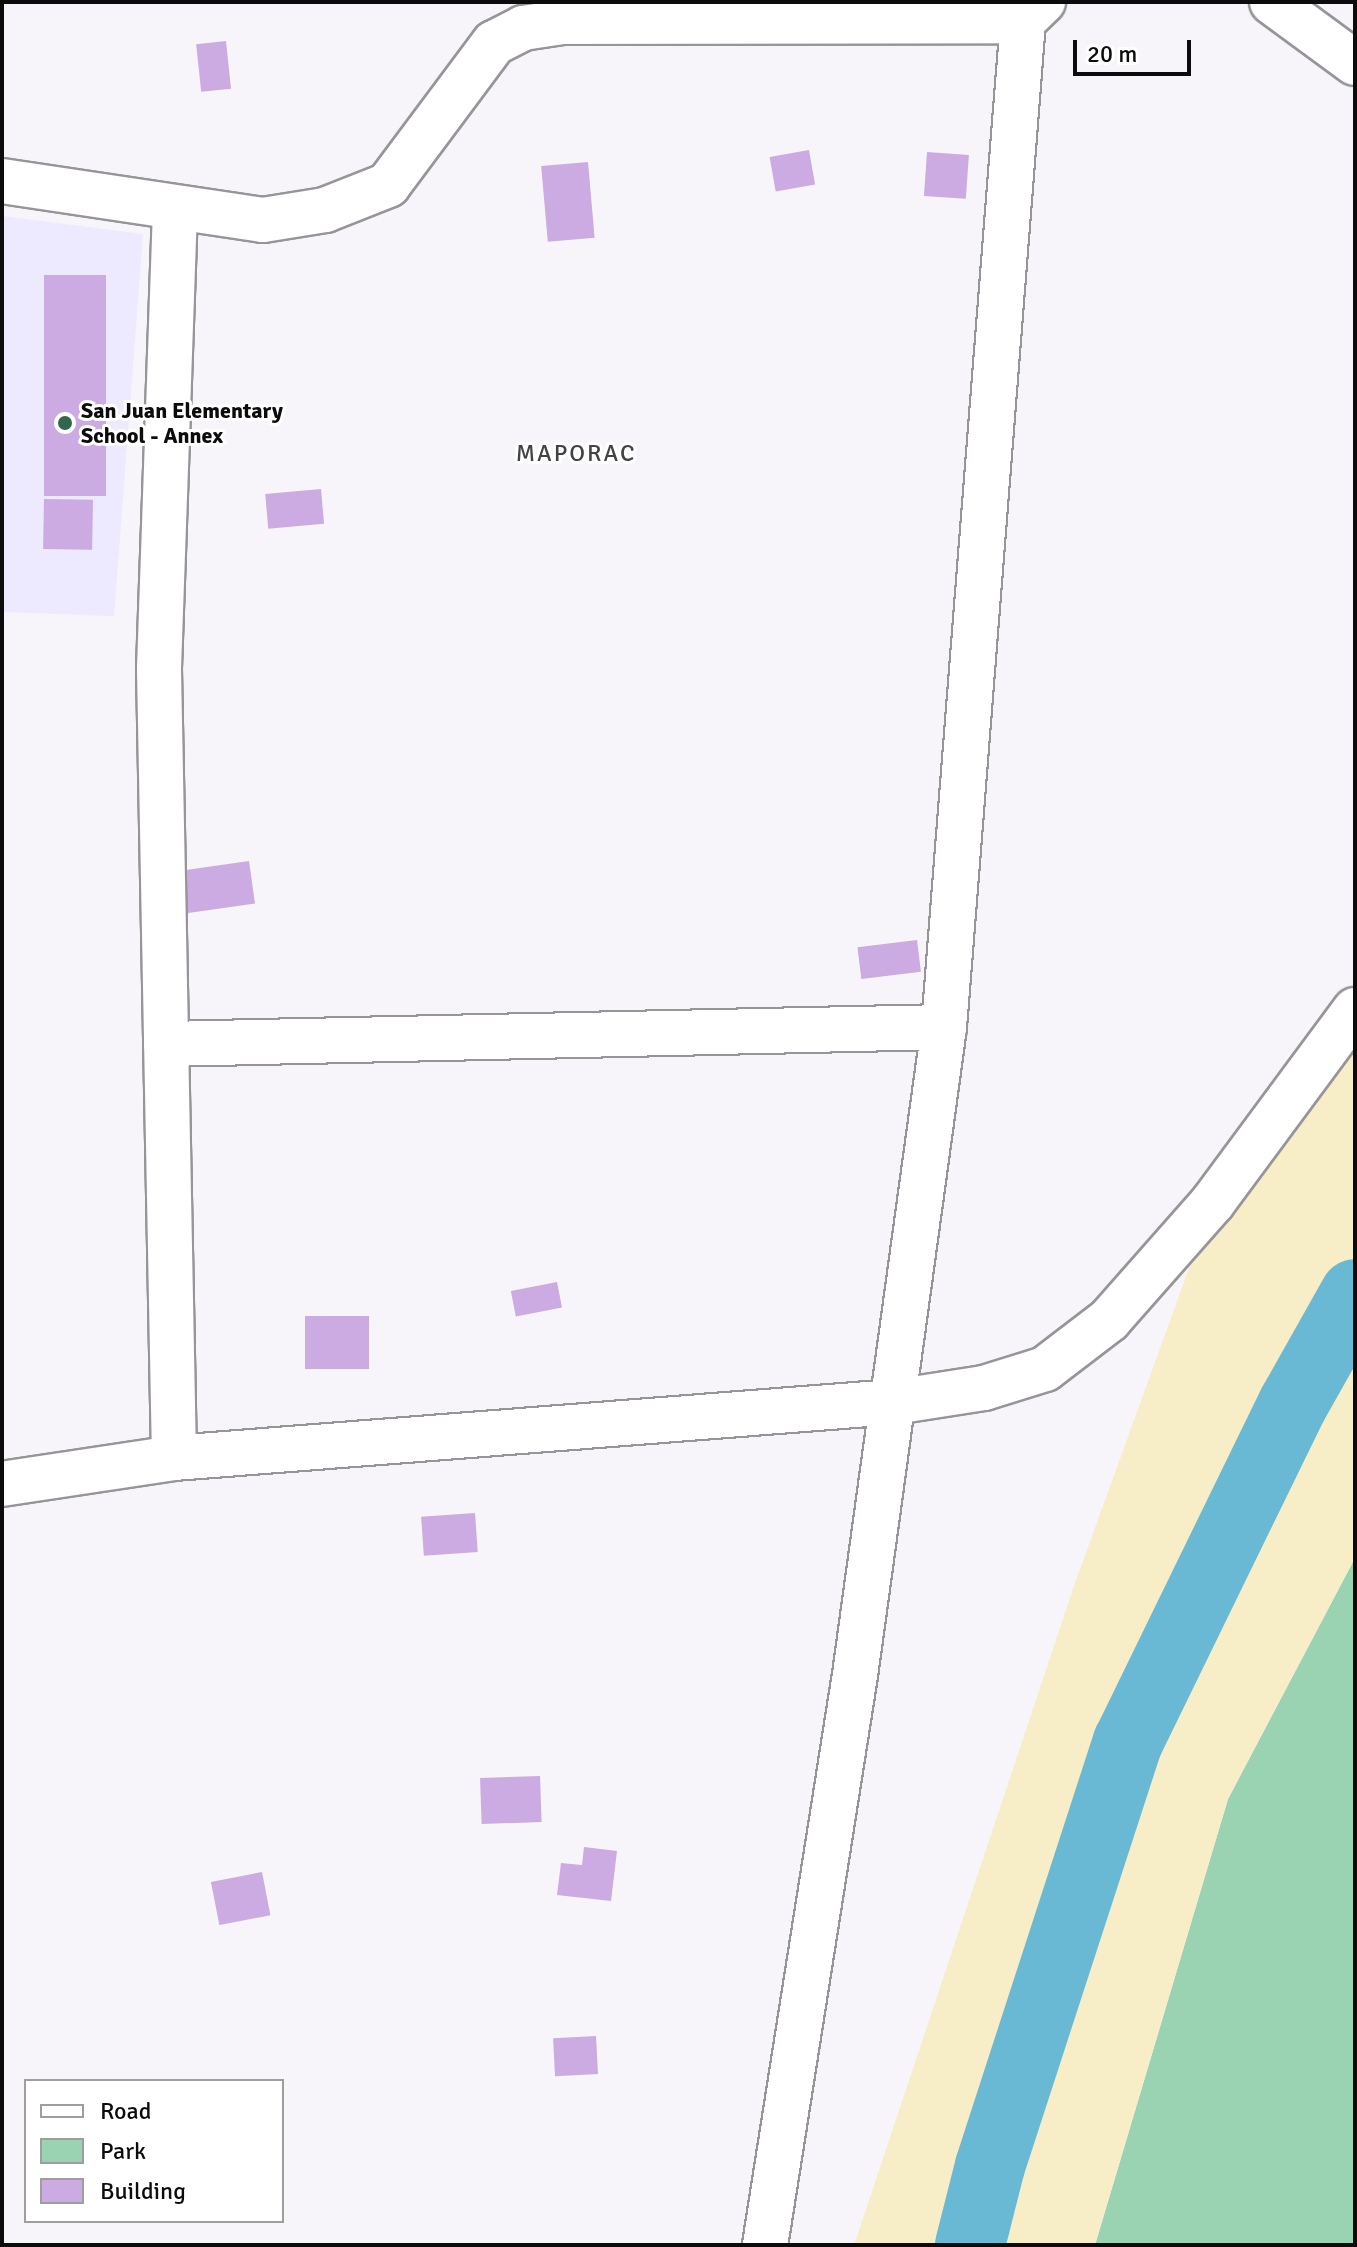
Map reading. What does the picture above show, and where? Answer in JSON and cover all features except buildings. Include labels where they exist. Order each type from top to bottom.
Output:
[{"type":"street","points":[[1272,2],[1355,63]]},
{"type":"street","points":[[2,181],[263,220],[325,210],[388,185],[494,43],[523,28],[563,22],[1033,12],[944,1027],[894,1402],[765,2245]]},
{"type":"street","points":[[174,1458],[159,668],[175,208]]},
{"type":"street","points":[[2,1484],[174,1458],[894,1402],[984,1388],[1045,1369],[1109,1320],[1213,1202],[1355,1010]]},
{"type":"street","points":[[166,1044],[944,1027]]},
{"type":"shaded area","name":"San Juan Elementary School - Annex","points":[[2,216],[143,234],[114,616],[2,612]]},
{"type":"green space","points":[[1355,1558],[1355,2245],[1095,2245],[1228,1799]]},
{"type":"sand","points":[[1355,1010],[1355,1558],[1228,1799],[1095,2245],[854,2245],[1075,1583],[1213,1202]]},
{"type":"waterway","points":[[970,2245],[990,2166],[1128,1742],[1293,1404],[1355,1294]]},
{"type":"place","name":"San Juan Elementary School - Annex","points":[[65,423]]},
{"type":"district","name":"MAPORAC","points":[[576,454]]}]
